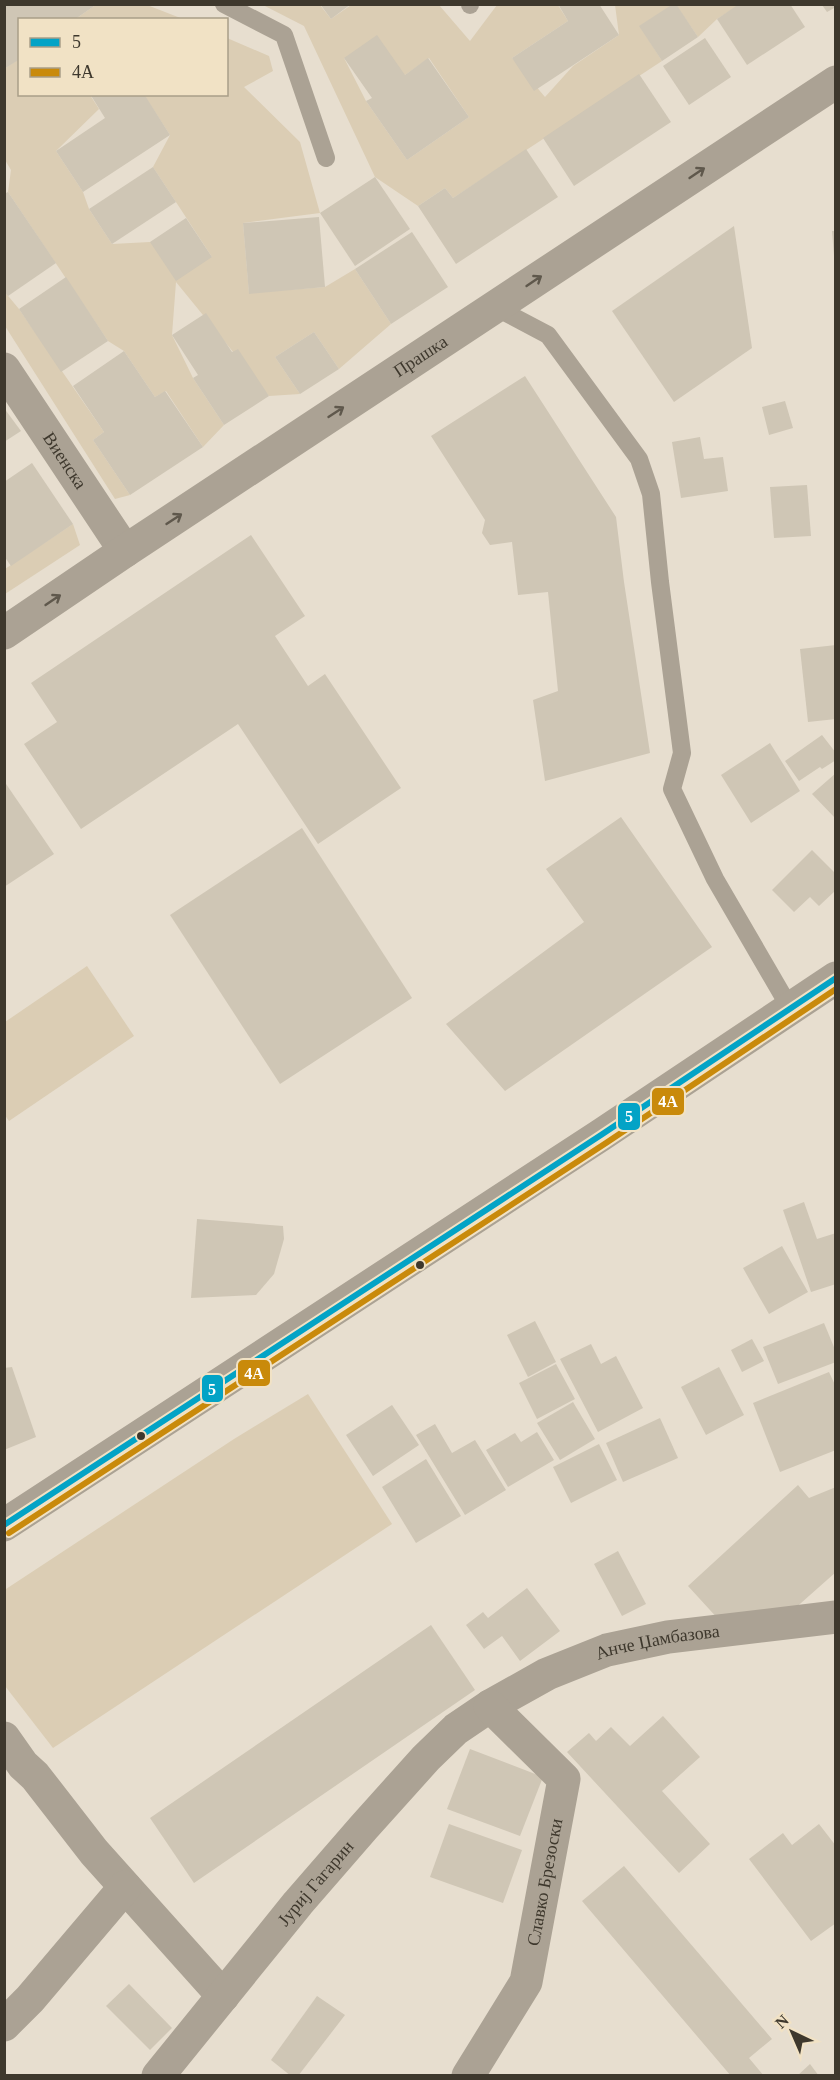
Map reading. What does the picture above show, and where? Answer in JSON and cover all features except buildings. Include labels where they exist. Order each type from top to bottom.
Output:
[{"type":"street","name":"Прашка","points":[[4,633],[836,81]]},
{"type":"street","name":"Виенска","points":[[4,369],[125,551]]},
{"type":"street","points":[[4,1526],[601,1135],[836,978]]},
{"type":"street","name":"Анче Џамбазова","points":[[490,1706],[547,1674],[607,1650],[668,1637],[836,1617]]},
{"type":"street","name":"Јуриј Гагарин","points":[[158,2076],[298,1903],[426,1758],[456,1729],[490,1706]]},
{"type":"street","name":"Славко Брезоски","points":[[468,2076],[526,1982],[564,1779],[490,1706]]},
{"type":"street","points":[[4,1738],[23,1765],[35,1776],[94,1852],[223,1996]]},
{"type":"street","points":[[4,2025],[30,1999],[125,1887]]},
{"type":"lane","points":[[224,4],[284,35],[326,158]]},
{"type":"lane","points":[[495,307],[549,335],[639,459],[651,494],[682,753],[672,789],[716,879],[790,1008]]},
{"type":"shaded area","points":[[97,4],[147,5],[180,18],[77,18]]},
{"type":"shaded area","points":[[263,5],[320,5],[331,19],[351,5],[439,5],[470,41],[497,5],[558,5],[568,21],[512,58],[545,97],[573,66],[619,35],[615,5],[673,5],[640,26],[662,61],[453,198],[445,188],[418,206],[375,177],[304,26]],"holes":[[[344,58],[405,75],[429,58],[469,117],[407,160],[366,101]]]},
{"type":"shaded area","points":[[676,5],[739,5],[717,19],[698,37]]},
{"type":"shaded area","points":[[228,38],[269,56],[273,71],[244,87],[300,142],[320,213],[243,223],[249,293],[325,287],[355,269],[391,324],[339,369],[314,332],[275,357],[300,394],[269,396],[176,282],[172,335],[193,378],[224,425],[203,447],[166,391],[155,397],[124,351],[108,341],[8,192],[11,170],[5,160],[4,69],[18,60],[18,96],[91,96],[99,109],[56,151],[83,192],[89,209],[112,244],[150,242],[212,257],[153,167],[170,135],[145,96],[228,96]]},
{"type":"shaded area","points":[[4,291],[19,309],[104,432],[93,440],[130,495],[115,499],[5,326]]},
{"type":"shaded area","points":[[73,524],[80,545],[5,594],[5,569]]},
{"type":"shaded area","points":[[87,966],[134,1036],[9,1121],[4,1114],[5,1022]]},
{"type":"shaded area","points":[[308,1394],[392,1524],[53,1748],[5,1686],[6,1589],[234,1439]]},
{"type":"transit line","name":"5","points":[[4,1525],[601,1135],[836,978]]},
{"type":"transit line","name":"4A","points":[[9,1533],[606,1143],[836,989]]}]
